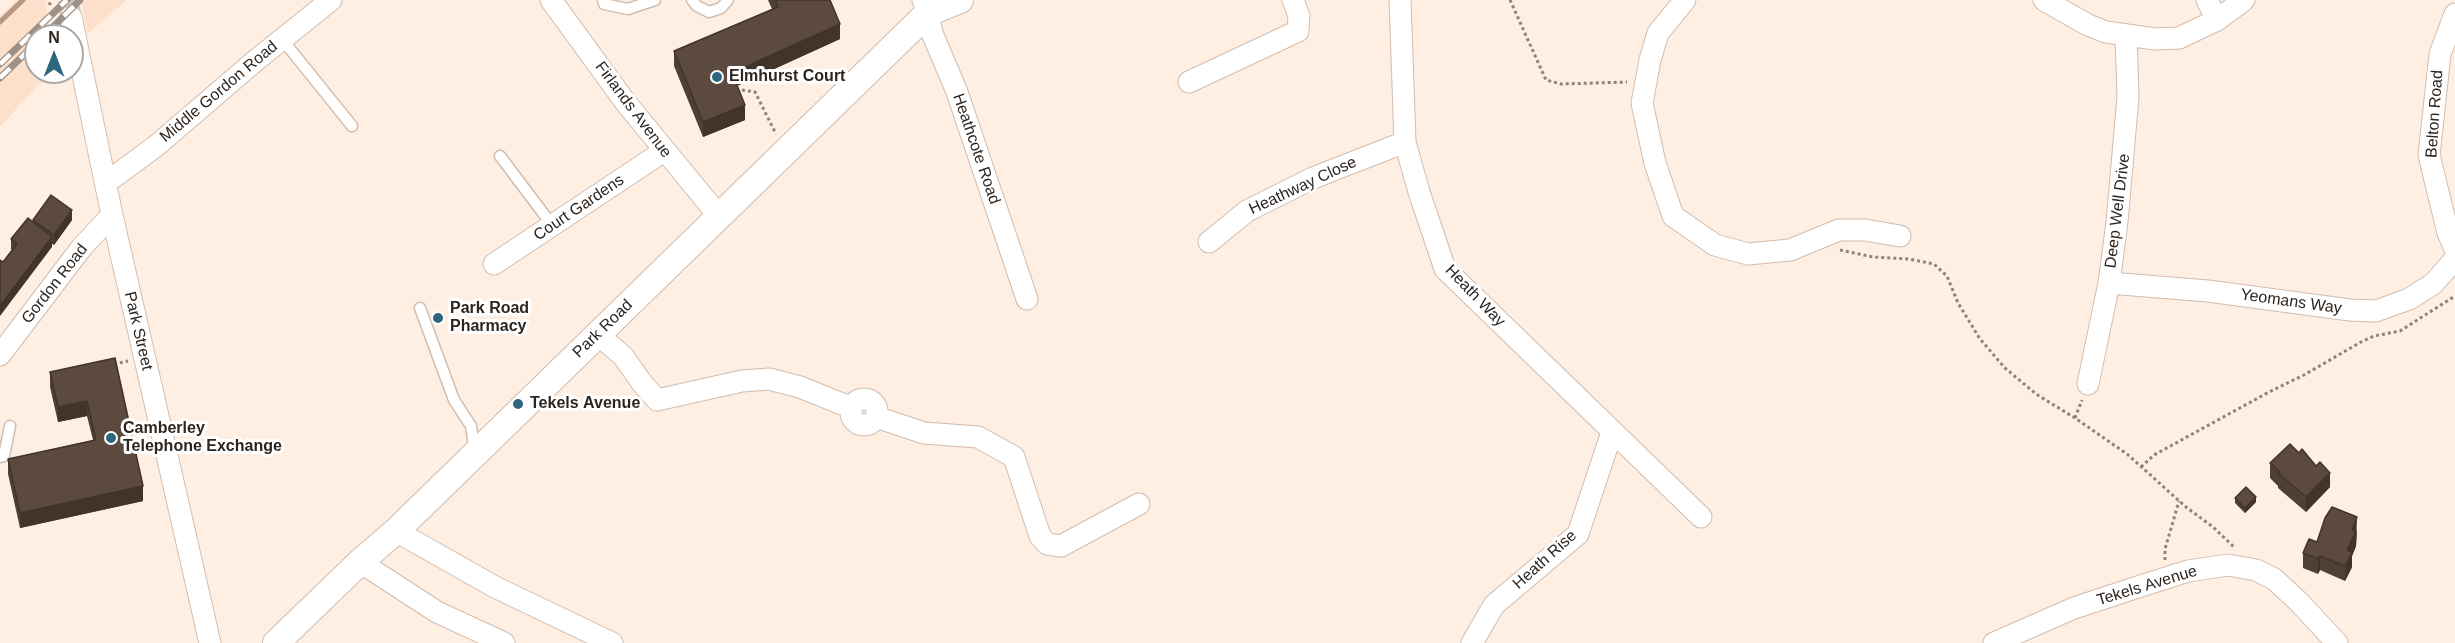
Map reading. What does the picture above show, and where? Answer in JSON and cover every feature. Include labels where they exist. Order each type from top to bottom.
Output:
[{"type":"street","name":"Middle Gordon Road","points":[[105,181],[156,146],[282,39],[332,0]]},
{"type":"street","name":"Firlands Avenue","points":[[551,0],[626,104],[719,216]]},
{"type":"street","points":[[925,6],[960,0]]},
{"type":"street","points":[[1190,82],[1298,31],[1299,16],[1293,0]]},
{"type":"street","name":"Heath Way","points":[[1400,0],[1405,142],[1445,269],[1701,517]]},
{"type":"street","points":[[1685,0],[1658,33],[1642,104],[1654,163],[1673,216],[1715,245],[1748,254],[1790,250],[1839,231],[1865,231],[1900,236]]},
{"type":"street","points":[[2044,0],[2088,25],[2126,36],[2179,38],[2217,20],[2244,0]]},
{"type":"street","points":[[2206,0],[2217,20]]},
{"type":"street","name":"Park Road","points":[[276,643],[476,453],[483,430],[597,334],[719,216],[925,6]]},
{"type":"street","name":"Heathcote Road","points":[[925,6],[932,33],[957,92],[1027,299]]},
{"type":"street","name":"Belton Road","points":[[2455,14],[2440,54],[2429,155],[2448,233],[2455,249]]},
{"type":"street","name":"Park Street","points":[[71,17],[112,215],[210,643]]},
{"type":"street","name":"Deep Well Drive","points":[[2088,384],[2109,283],[2125,146],[2128,96],[2126,36]]},
{"type":"street","name":"Heathway Close","points":[[1209,242],[1247,211],[1313,178],[1405,142]]},
{"type":"street","name":"Court Gardens","points":[[494,264],[664,151]]},
{"type":"street","name":"Gordon Road","points":[[0,355],[82,248],[112,215]]},
{"type":"street","name":"Yeomans Way","points":[[2109,283],[2208,291],[2350,310],[2376,311],[2409,299],[2433,284],[2455,259]]},
{"type":"street","points":[[597,334],[623,356],[657,400],[742,381],[769,379],[800,387],[852,408],[852,417],[858,423],[866,425],[876,417],[924,433],[978,437],[1014,457],[1040,536],[1047,544],[1061,546],[1139,504]]},
{"type":"street","name":"Heath Rise","points":[[1472,643],[1494,605],[1578,534],[1612,432]]},
{"type":"street","points":[[396,531],[495,587],[612,643]]},
{"type":"street","points":[[360,562],[437,612],[504,643]]},
{"type":"street","name":"Tekels Avenue","points":[[1994,643],[2074,609],[2165,579],[2207,568],[2243,566],[2274,579],[2337,643]]},
{"type":"lane","points":[[603,0],[604,4],[628,9],[655,0]]},
{"type":"lane","points":[[692,0],[697,6],[709,12],[721,8],[728,0]]},
{"type":"lane","points":[[282,39],[352,126]]},
{"type":"lane","points":[[500,156],[552,225]]},
{"type":"lane","points":[[420,308],[454,400],[483,430]]},
{"type":"lane","points":[[0,457],[4,456],[10,426]]},
{"type":"path","points":[[49,6],[52,0]]},
{"type":"path","points":[[1510,0],[1546,80],[1561,84],[1629,82],[1645,84]]},
{"type":"path","points":[[732,88],[755,92],[779,141]]},
{"type":"path","points":[[1816,239],[1849,253],[1934,264],[1947,276],[1958,303],[1980,339],[2004,368],[2036,394],[2096,432],[2141,467],[2234,546],[2243,566]]},
{"type":"path","points":[[2141,467],[2154,456],[2269,392],[2361,342],[2374,336],[2400,331],[2455,296]]},
{"type":"path","points":[[112,365],[144,358]]},
{"type":"path","points":[[2165,579],[2165,549],[2179,501]]},
{"type":"shaded area","points":[[16,0],[45,0],[48,24],[24,24],[24,84],[39,84],[0,127],[0,16]]},
{"type":"shaded area","points":[[81,0],[127,0],[87,34]]},
{"type":"building","name":"Elmhurst Court","points":[[775,0],[830,0],[840,24],[732,73],[745,105],[703,122],[674,51],[778,7]]},
{"type":"building","points":[[51,195],[72,210],[54,235],[33,220]]},
{"type":"building","points":[[28,218],[52,237],[0,306],[0,260],[3,262],[17,244],[11,239]]},
{"type":"building","name":"Camberley Telephone Exchange","points":[[115,358],[143,486],[20,513],[8,459],[96,440],[87,401],[58,407],[50,372]]},
{"type":"building","points":[[2290,444],[2299,453],[2302,449],[2316,466],[2320,462],[2330,473],[2306,497],[2270,463]]},
{"type":"building","points":[[2246,487],[2256,497],[2245,508],[2235,498]]},
{"type":"building","points":[[2332,507],[2357,517],[2352,530],[2356,531],[2347,550],[2352,552],[2345,566],[2320,556],[2318,559],[2303,553],[2309,539],[2317,542],[2325,518]]},
{"type":"waterway","points":[[0,22],[23,0]]},
{"type":"tunnel","points":[[68,0],[71,17]]},
{"type":"railway","points":[[0,64],[67,0]]},
{"type":"railway","points":[[56,24],[80,0]]},
{"type":"railway","points":[[0,78],[24,55]]},
{"type":"place","name":"Elmhurst Court","points":[[717,77]]},
{"type":"place","name":"Park Road Pharmacy","points":[[438,318]]},
{"type":"place","name":"Tekels Avenue","points":[[518,404]]},
{"type":"place","name":"Camberley Telephone Exchange","points":[[111,438]]}]
